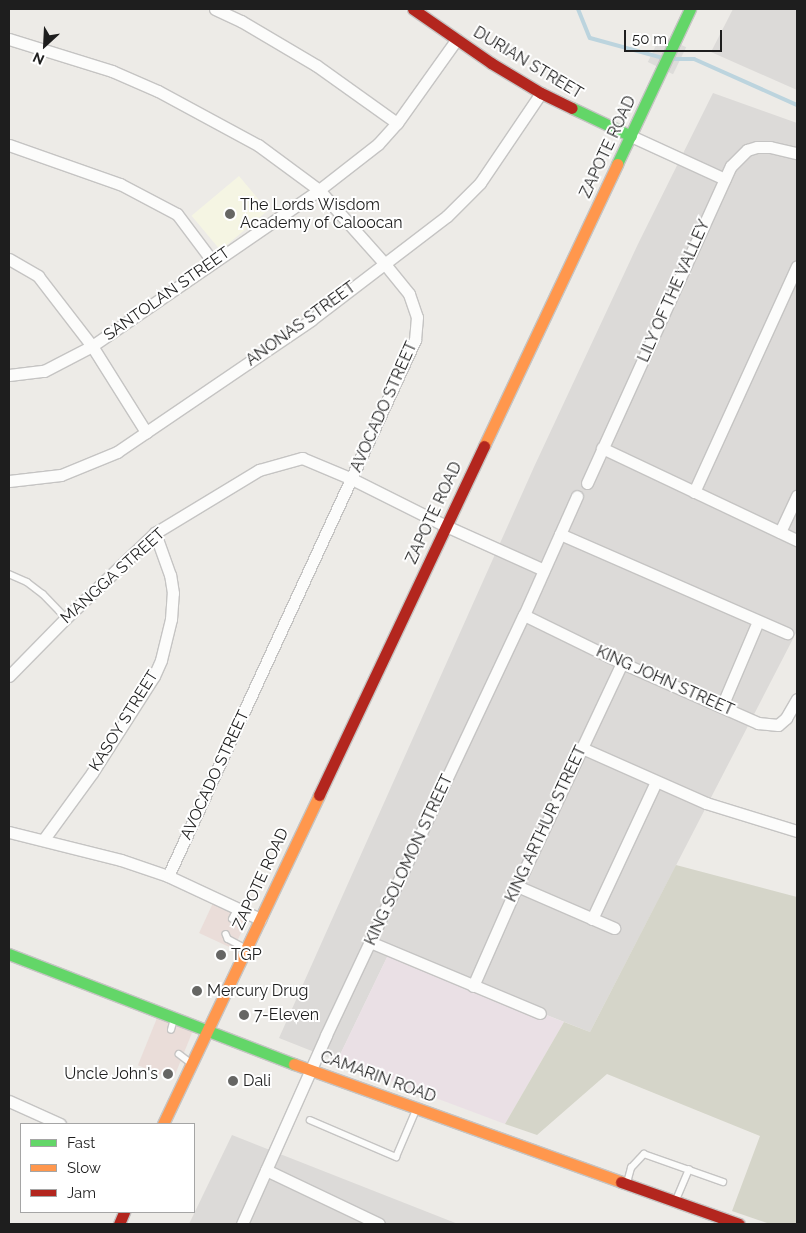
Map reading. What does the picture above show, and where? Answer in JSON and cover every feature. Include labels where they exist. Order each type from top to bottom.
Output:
[{"type":"main road","name":"DURIAN STREET","points":[[413,9],[490,63],[541,93],[631,136]]},
{"type":"main road","name":"ZAPOTE ROAD","points":[[163,1123],[690,9]]},
{"type":"main road","name":"CAMARIN ROAD","points":[[9,954],[310,1070],[739,1224]]},
{"type":"street","points":[[215,9],[241,21],[317,66],[397,123]]},
{"type":"street","name":"AVOCADO STREET","points":[[9,39],[112,71],[158,91],[258,145],[318,190],[384,263],[409,294],[416,317],[415,340],[168,876]]},
{"type":"street","name":"SANTOLAN STREET","points":[[9,375],[44,370],[92,346],[318,190],[378,144],[397,123],[457,39]]},
{"type":"street","name":"ANONAS STREET","points":[[9,481],[46,479],[79,469],[117,452],[311,320],[447,216],[480,183],[541,93]]},
{"type":"street","points":[[631,136],[725,179]]},
{"type":"street","points":[[9,145],[120,184],[177,214],[213,262]]},
{"type":"street","name":"LILY OF THE VALLEY","points":[[587,483],[731,166],[747,150],[757,147],[770,147],[797,153]]},
{"type":"street","points":[[9,259],[38,276],[92,346],[146,432]]},
{"type":"street","points":[[694,492],[797,266]]},
{"type":"street","points":[[602,448],[797,540]]},
{"type":"street","name":"MANGGA STREET","points":[[9,676],[66,618],[155,533],[259,470],[302,458],[352,479],[446,526],[544,570]]},
{"type":"street","name":"KING SOLOMON STREET","points":[[242,1224],[310,1070],[524,615],[577,496]]},
{"type":"street","points":[[780,532],[797,496]]},
{"type":"street","name":"KASOY STREET","points":[[44,840],[92,773],[154,676],[161,660],[171,619],[173,593],[170,575],[155,533]]},
{"type":"street","points":[[560,534],[787,633]]},
{"type":"street","name":"KING JOHN STREET","points":[[524,615],[622,663],[722,706],[758,724],[778,725],[786,718],[797,699]]},
{"type":"street","points":[[722,706],[758,621]]},
{"type":"street","name":"KING ARTHUR STREET","points":[[473,986],[517,886],[622,663]]},
{"type":"street","points":[[582,748],[706,803],[797,831]]},
{"type":"street","points":[[592,919],[656,782]]},
{"type":"street","points":[[9,832],[121,860],[168,876],[260,919]]},
{"type":"street","points":[[517,886],[614,928]]},
{"type":"street","points":[[370,942],[540,1013]]},
{"type":"street","points":[[9,1101],[58,1123]]},
{"type":"street","points":[[266,1170],[379,1224]]},
{"type":"lane","points":[[9,574],[27,582],[43,594],[66,618]]},
{"type":"lane","points":[[232,919],[238,908]]},
{"type":"lane","points":[[226,934],[228,939],[246,948]]},
{"type":"lane","points":[[171,1030],[174,1017]]},
{"type":"lane","points":[[179,1054],[192,1064]]},
{"type":"lane","points":[[310,1120],[396,1157],[417,1108]]},
{"type":"lane","points":[[627,1184],[631,1168],[644,1154],[723,1182]]},
{"type":"lane","points":[[675,1201],[689,1170]]},
{"type":"shaded area","points":[[733,9],[797,9],[797,90],[711,52]]},
{"type":"shaded area","points":[[713,93],[797,123],[797,631],[590,1032],[389,953],[337,1061],[279,1038],[534,467],[638,244]]},
{"type":"shaded area","name":"The Lords Wisdom Academy of Caloocan","points":[[239,176],[268,210],[220,250],[192,216]]},
{"type":"shaded area","points":[[676,865],[797,897],[797,1224],[770,1224],[732,1211],[760,1136],[607,1074],[537,1135],[505,1124],[564,1022],[590,1032]]},
{"type":"shaded area","points":[[213,903],[247,919],[233,949],[199,933]]},
{"type":"shaded area","points":[[389,953],[564,1022],[505,1124],[337,1061]]},
{"type":"shaded area","points":[[157,1018],[192,1032],[173,1080],[138,1065]]},
{"type":"shaded area","points":[[232,1135],[458,1224],[189,1224]]},
{"type":"pier","points":[[661,35],[686,47],[673,74],[648,62]]},
{"type":"waterway","points":[[578,9],[590,38],[663,58]]},
{"type":"waterway","points":[[670,59],[694,59],[797,105]]},
{"type":"traffic: fast","points":[[617,164],[690,9]]},
{"type":"traffic: fast","points":[[572,108],[631,136]]},
{"type":"traffic: fast","points":[[9,954],[294,1064]]},
{"type":"traffic: slow","points":[[484,446],[617,164]]},
{"type":"traffic: slow","points":[[163,1123],[319,795]]},
{"type":"traffic: slow","points":[[294,1064],[621,1182]]},
{"type":"traffic: jam","points":[[413,9],[491,63],[541,93],[572,108]]},
{"type":"traffic: jam","points":[[319,795],[484,446]]},
{"type":"traffic: jam","points":[[621,1182],[739,1224]]},
{"type":"traffic: jam","points":[[119,1224],[124,1213]]},
{"type":"place","name":"The Lords Wisdom Academy of Caloocan","points":[[230,214]]},
{"type":"place","name":"TGP","points":[[221,955]]},
{"type":"place","name":"Mercury Drug","points":[[197,991]]},
{"type":"place","name":"7-Eleven","points":[[244,1015]]},
{"type":"place","name":"Uncle John's","points":[[168,1074]]},
{"type":"place","name":"Dali","points":[[233,1081]]}]
